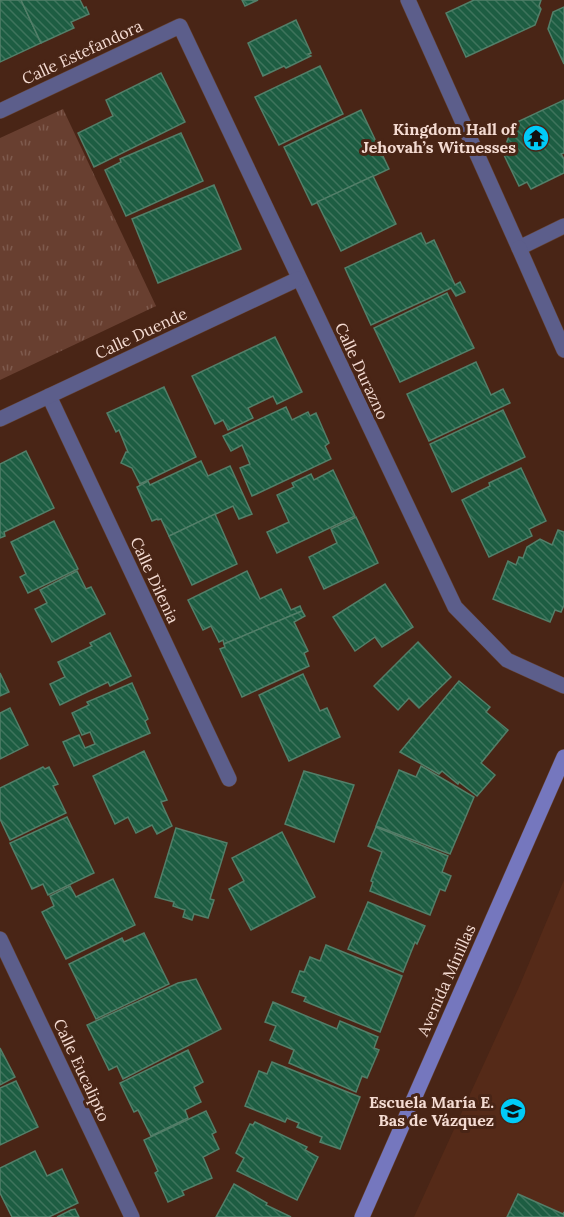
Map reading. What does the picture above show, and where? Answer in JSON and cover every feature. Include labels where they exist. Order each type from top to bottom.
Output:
[{"type":"main road","name":"Avenida Minillas","points":[[362,1217],[564,757]]},
{"type":"street","points":[[408,0],[519,248],[560,329],[564,350]]},
{"type":"street","name":"Calle Estefandora","points":[[0,111],[180,26]]},
{"type":"street","name":"Calle Durazno","points":[[180,26],[455,607],[507,660],[564,686]]},
{"type":"street","points":[[519,248],[564,226]]},
{"type":"street","name":"Calle Duende","points":[[0,419],[298,279]]},
{"type":"street","name":"Calle Dilenia","points":[[49,396],[229,779]]},
{"type":"street","name":"Calle Eucalipto","points":[[0,939],[132,1217]]},
{"type":"shaded area","name":"Escuela María E. Bas de Vázquez","points":[[564,880],[564,1217],[414,1217],[519,987]]},
{"type":"green space","points":[[63,109],[156,306],[0,380],[0,138]]},
{"type":"building","points":[[0,0],[21,0],[41,43],[0,62]]},
{"type":"building","points":[[21,0],[80,0],[89,14],[71,22],[74,28],[41,43]]},
{"type":"building","points":[[242,0],[258,0],[245,6]]},
{"type":"building","points":[[474,0],[541,0],[539,6],[541,9],[535,25],[466,57],[446,13]]},
{"type":"building","points":[[564,7],[564,64],[548,29],[553,12]]},
{"type":"building","points":[[296,20],[311,53],[308,54],[311,56],[263,76],[248,43]]},
{"type":"building","points":[[320,66],[343,114],[279,145],[255,97]]},
{"type":"building","points":[[161,73],[185,122],[94,167],[78,133],[113,116],[106,100]]},
{"type":"building","name":"Kingdom Hall of Jehovah’s Witnesses","points":[[564,100],[564,153],[561,154],[564,159],[564,173],[531,189],[527,182],[519,186],[503,153],[513,124]]},
{"type":"building","points":[[361,110],[389,169],[312,205],[284,147]]},
{"type":"building","points":[[181,133],[203,181],[126,216],[105,170],[121,162],[120,159]]},
{"type":"building","points":[[373,176],[396,224],[341,251],[317,202]]},
{"type":"building","points":[[214,185],[241,249],[158,283],[132,219]]},
{"type":"building","points":[[421,233],[426,244],[434,240],[455,285],[460,282],[465,292],[456,296],[451,288],[371,325],[345,268]]},
{"type":"building","points":[[447,293],[474,348],[400,382],[374,328]]},
{"type":"building","points":[[275,337],[302,392],[277,404],[273,396],[248,408],[253,418],[228,430],[223,420],[215,424],[192,376]]},
{"type":"building","points":[[476,362],[491,395],[503,389],[510,403],[429,441],[407,394]]},
{"type":"building","points":[[164,387],[196,457],[140,484],[132,468],[121,463],[128,452],[119,430],[116,432],[107,413]]},
{"type":"building","points":[[286,407],[292,420],[308,412],[310,416],[316,413],[329,443],[325,446],[331,459],[252,496],[240,468],[250,464],[242,445],[231,451],[223,436]]},
{"type":"building","points":[[503,410],[525,457],[452,492],[430,444]]},
{"type":"building","points":[[26,451],[54,508],[4,532],[5,536],[0,538],[0,464]]},
{"type":"building","points":[[201,461],[208,476],[230,466],[252,514],[239,519],[233,506],[169,536],[161,519],[152,521],[137,487],[148,481],[150,485]]},
{"type":"building","points":[[521,468],[546,521],[529,529],[532,536],[489,557],[462,500],[490,486],[489,483]]},
{"type":"building","points":[[333,470],[355,516],[277,553],[267,532],[289,522],[277,495],[294,487],[292,483],[311,474],[314,480]]},
{"type":"building","points":[[215,514],[237,564],[192,585],[169,536]]},
{"type":"building","points":[[356,517],[378,563],[324,589],[309,557],[337,543],[331,529]]},
{"type":"building","points":[[54,521],[78,569],[28,593],[20,577],[26,574],[11,542]]},
{"type":"building","points":[[558,530],[564,532],[564,605],[561,612],[555,610],[550,622],[493,599],[508,561],[516,565],[519,557],[523,558],[527,547],[540,539],[552,545]]},
{"type":"building","points":[[77,571],[86,589],[91,587],[105,614],[52,642],[35,609],[47,603],[40,590]]},
{"type":"building","points":[[247,571],[260,599],[281,589],[291,610],[300,606],[302,611],[224,644],[223,640],[219,642],[211,626],[203,630],[188,600]]},
{"type":"building","points":[[385,584],[413,627],[382,647],[375,637],[355,651],[333,617]]},
{"type":"building","points":[[302,611],[305,616],[294,622],[308,651],[304,653],[309,666],[242,697],[220,649],[225,647],[224,644]]},
{"type":"building","points":[[110,633],[131,676],[110,686],[108,682],[60,705],[50,684],[65,677],[58,662],[92,646],[90,643]]},
{"type":"building","points":[[418,642],[451,677],[419,708],[409,698],[398,710],[374,686]]},
{"type":"building","points":[[0,673],[9,692],[0,696]]},
{"type":"building","points":[[303,674],[320,711],[327,708],[340,737],[289,761],[259,695]]},
{"type":"building","points":[[459,681],[490,707],[486,712],[508,730],[481,763],[495,775],[477,796],[442,771],[439,774],[400,752]]},
{"type":"building","points":[[132,683],[148,719],[145,721],[150,733],[74,766],[63,742],[79,735],[85,748],[95,744],[90,732],[82,735],[72,713],[89,705],[87,702]]},
{"type":"building","points":[[10,708],[28,745],[0,759],[0,713]]},
{"type":"building","points":[[144,751],[167,800],[161,802],[172,826],[157,834],[152,825],[136,833],[128,817],[115,824],[93,776]]},
{"type":"building","points":[[421,766],[474,797],[450,854],[376,826],[399,770],[416,777]]},
{"type":"building","points":[[43,767],[45,769],[49,767],[58,784],[53,786],[66,813],[10,840],[0,819],[0,788]]},
{"type":"building","points":[[304,771],[354,785],[334,842],[285,824]]},
{"type":"building","points":[[67,817],[94,873],[48,895],[43,884],[32,889],[10,843]]},
{"type":"building","points":[[376,827],[448,856],[442,872],[451,876],[445,891],[440,889],[430,915],[370,891],[373,882],[371,881],[382,852],[368,846]]},
{"type":"building","points":[[176,828],[227,843],[210,899],[214,900],[208,918],[194,914],[192,920],[183,917],[185,910],[173,906],[174,902],[155,897]]},
{"type":"building","points":[[282,832],[315,897],[251,930],[229,889],[244,881],[232,858]]},
{"type":"building","points":[[113,879],[135,925],[66,959],[42,912],[54,906],[50,896],[70,886],[76,897]]},
{"type":"building","points":[[368,902],[425,926],[417,944],[415,942],[403,972],[348,949]]},
{"type":"building","points":[[144,933],[169,984],[96,1019],[69,964],[122,938],[124,942]]},
{"type":"building","points":[[326,945],[402,976],[380,1032],[304,1001],[306,997],[292,992],[300,971],[304,972],[310,957],[320,961]]},
{"type":"building","points":[[196,979],[221,1029],[123,1079],[117,1066],[109,1070],[87,1025],[178,983]]},
{"type":"building","points":[[273,1002],[337,1029],[340,1021],[378,1037],[374,1048],[379,1050],[367,1078],[362,1076],[356,1092],[289,1063],[294,1050],[270,1040],[276,1026],[265,1022]]},
{"type":"building","points":[[0,1048],[15,1077],[0,1085]]},
{"type":"building","points":[[188,1050],[203,1082],[194,1087],[201,1102],[185,1110],[188,1118],[151,1136],[138,1110],[134,1112],[120,1083]]},
{"type":"building","points":[[272,1062],[360,1097],[340,1149],[320,1142],[322,1137],[297,1127],[299,1123],[287,1118],[285,1122],[245,1106],[259,1071],[267,1074]]},
{"type":"building","points":[[16,1081],[38,1127],[0,1145],[0,1088]]},
{"type":"building","points":[[206,1111],[216,1132],[212,1134],[219,1149],[203,1157],[212,1178],[182,1191],[184,1195],[168,1202],[155,1173],[158,1171],[144,1140]]},
{"type":"building","points":[[255,1122],[307,1147],[305,1150],[318,1157],[297,1200],[237,1171],[244,1158],[236,1153],[250,1124],[253,1125]]},
{"type":"building","points":[[35,1151],[47,1176],[62,1169],[78,1203],[49,1217],[12,1217],[0,1193],[0,1168]]},
{"type":"building","points":[[234,1184],[267,1203],[266,1205],[291,1217],[216,1217]]},
{"type":"building","points":[[518,1194],[563,1214],[564,1212],[564,1217],[507,1217]]},
{"type":"building","points":[[75,1209],[79,1217],[57,1217],[71,1210]]},
{"type":"place","name":"Kingdom Hall of Jehovah’s Witnesses","points":[[536,138]]},
{"type":"place","name":"Escuela María E. Bas de Vázquez","points":[[513,1111]]}]
